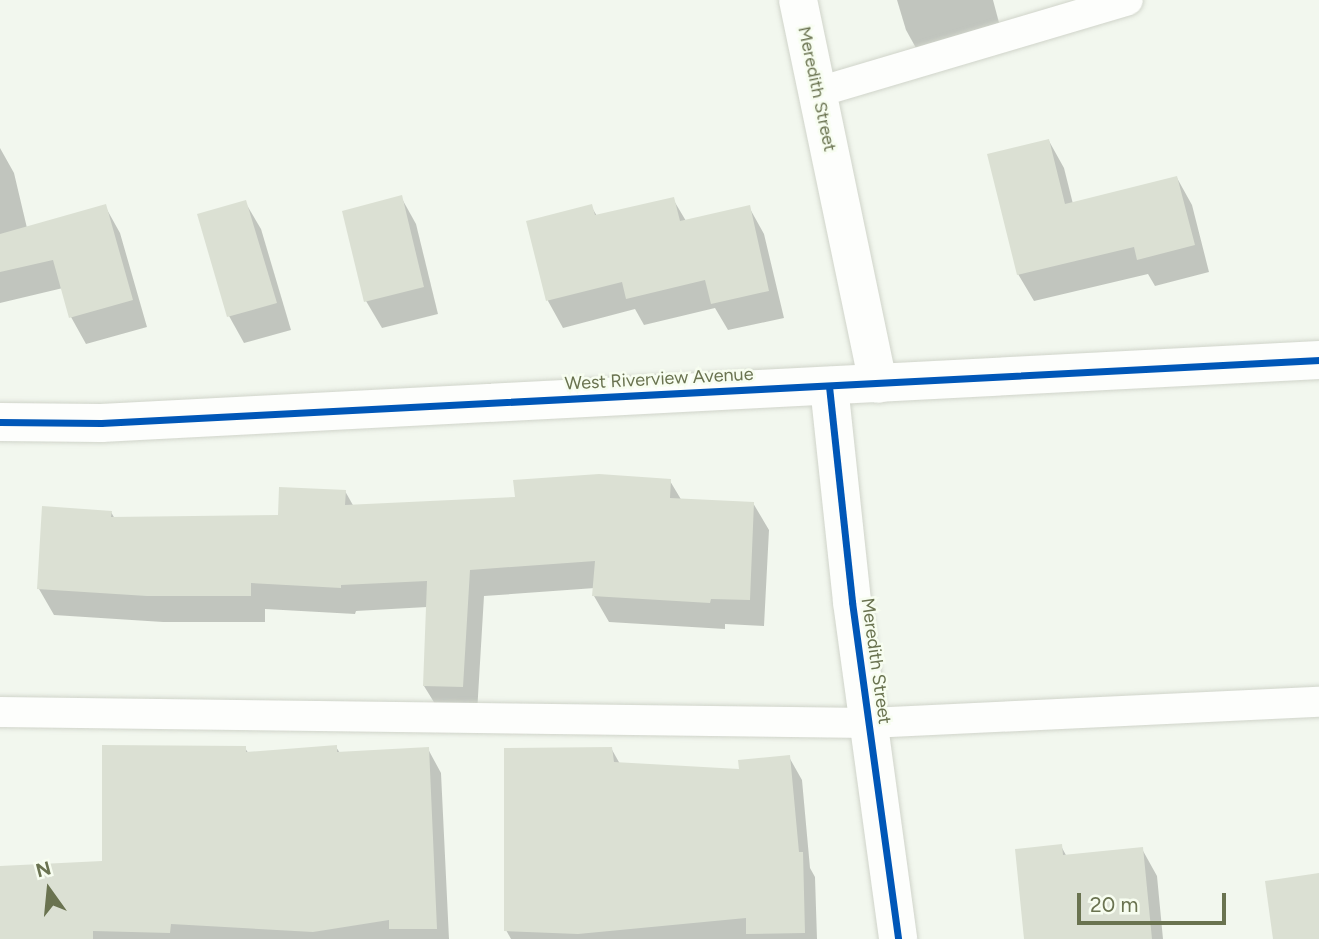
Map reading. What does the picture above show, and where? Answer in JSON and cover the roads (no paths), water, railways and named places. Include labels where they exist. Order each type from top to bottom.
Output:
[{"type":"street","name":"Meredith Street","points":[[798,0],[878,384]]},
{"type":"street","name":"West Riverview Avenue","points":[[0,422],[101,423],[1319,360]]},
{"type":"street","name":"Meredith Street","points":[[829,386],[898,939]]},
{"type":"lane","points":[[818,92],[1128,0]]},
{"type":"lane","points":[[0,712],[869,723],[1319,702]]}]
